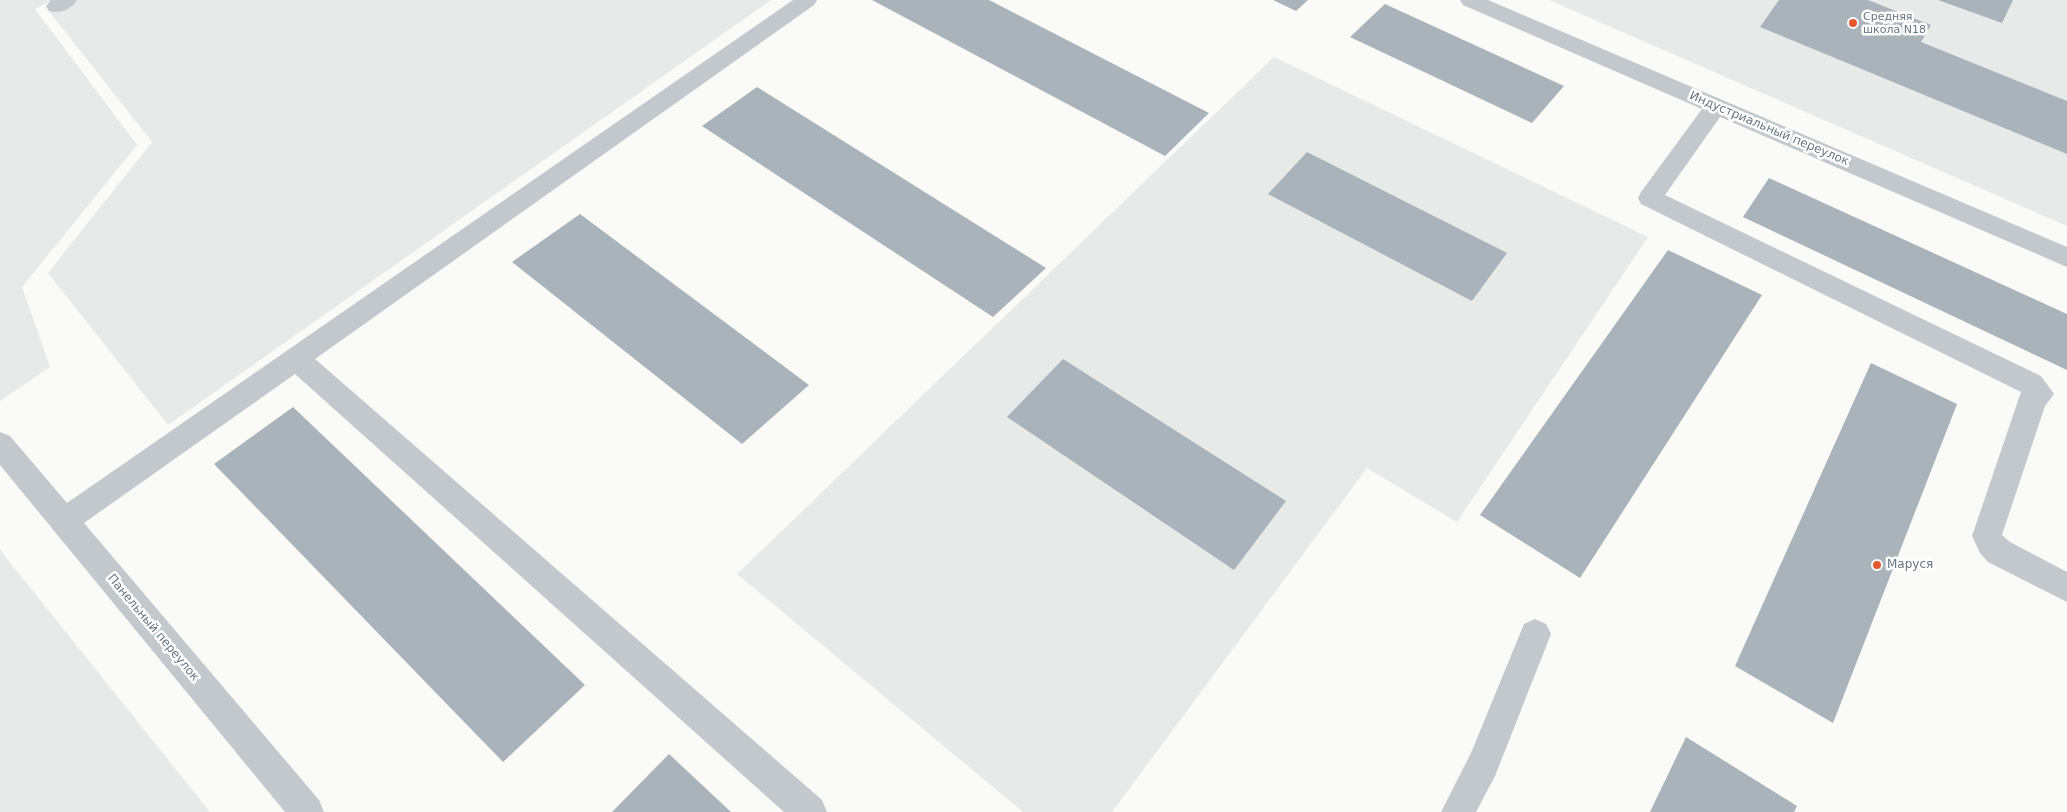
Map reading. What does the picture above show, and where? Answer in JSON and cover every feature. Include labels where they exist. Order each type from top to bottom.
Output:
[{"type":"street","points":[[64,521],[807,0]]},
{"type":"street","name":"Индустриальный переулок","points":[[1470,0],[2067,258]]},
{"type":"street","points":[[1716,106],[1650,198],[2031,384],[2040,394],[2033,400],[1987,536],[1991,544],[1999,552],[2067,588]]},
{"type":"street","points":[[296,359],[810,812]]},
{"type":"street","name":"Панельный переулок","points":[[0,444],[307,812]]},
{"type":"street","points":[[1458,812],[1483,764],[1535,634]]},
{"type":"shaded area","points":[[0,0],[52,0],[35,9],[137,145],[22,287],[50,367],[0,401]]},
{"type":"shaded area","points":[[67,0],[771,0],[168,425],[48,273],[152,142],[48,10]]},
{"type":"shaded area","points":[[1549,0],[2067,0],[2067,226]]},
{"type":"shaded area","points":[[1274,57],[1648,237],[1457,522],[1367,468],[1112,812],[1023,812],[737,574]]},
{"type":"shaded area","points":[[0,550],[210,812],[0,812]]},
{"type":"building","points":[[872,0],[989,0],[1209,113],[1165,156]]},
{"type":"building","points":[[1273,0],[1308,0],[1296,11]]},
{"type":"building","points":[[1779,0],[1868,0],[1931,25],[1921,42],[2067,101],[2067,154],[1760,27]]},
{"type":"building","points":[[1938,0],[2013,0],[2002,23]]},
{"type":"building","points":[[1385,4],[1564,86],[1532,123],[1350,37]]},
{"type":"building","points":[[757,87],[1046,268],[993,317],[702,126]]},
{"type":"building","points":[[1307,152],[1507,253],[1472,301],[1268,194]]},
{"type":"building","points":[[1769,178],[2067,314],[2067,370],[1743,217]]},
{"type":"building","points":[[580,214],[809,385],[742,444],[512,262]]},
{"type":"building","points":[[1668,250],[1762,295],[1580,578],[1480,515]]},
{"type":"building","points":[[1063,359],[1286,501],[1234,570],[1007,417]]},
{"type":"building","points":[[1871,363],[1957,404],[1833,723],[1735,666]]},
{"type":"building","points":[[293,407],[585,685],[503,762],[214,464]]},
{"type":"building","points":[[1686,737],[1797,806],[1794,812],[1650,812]]},
{"type":"building","points":[[669,754],[731,812],[612,812]]},
{"type":"place","name":"Средняя школа N18","points":[[1853,23]]},
{"type":"place","name":"Маруся","points":[[1877,565]]}]
